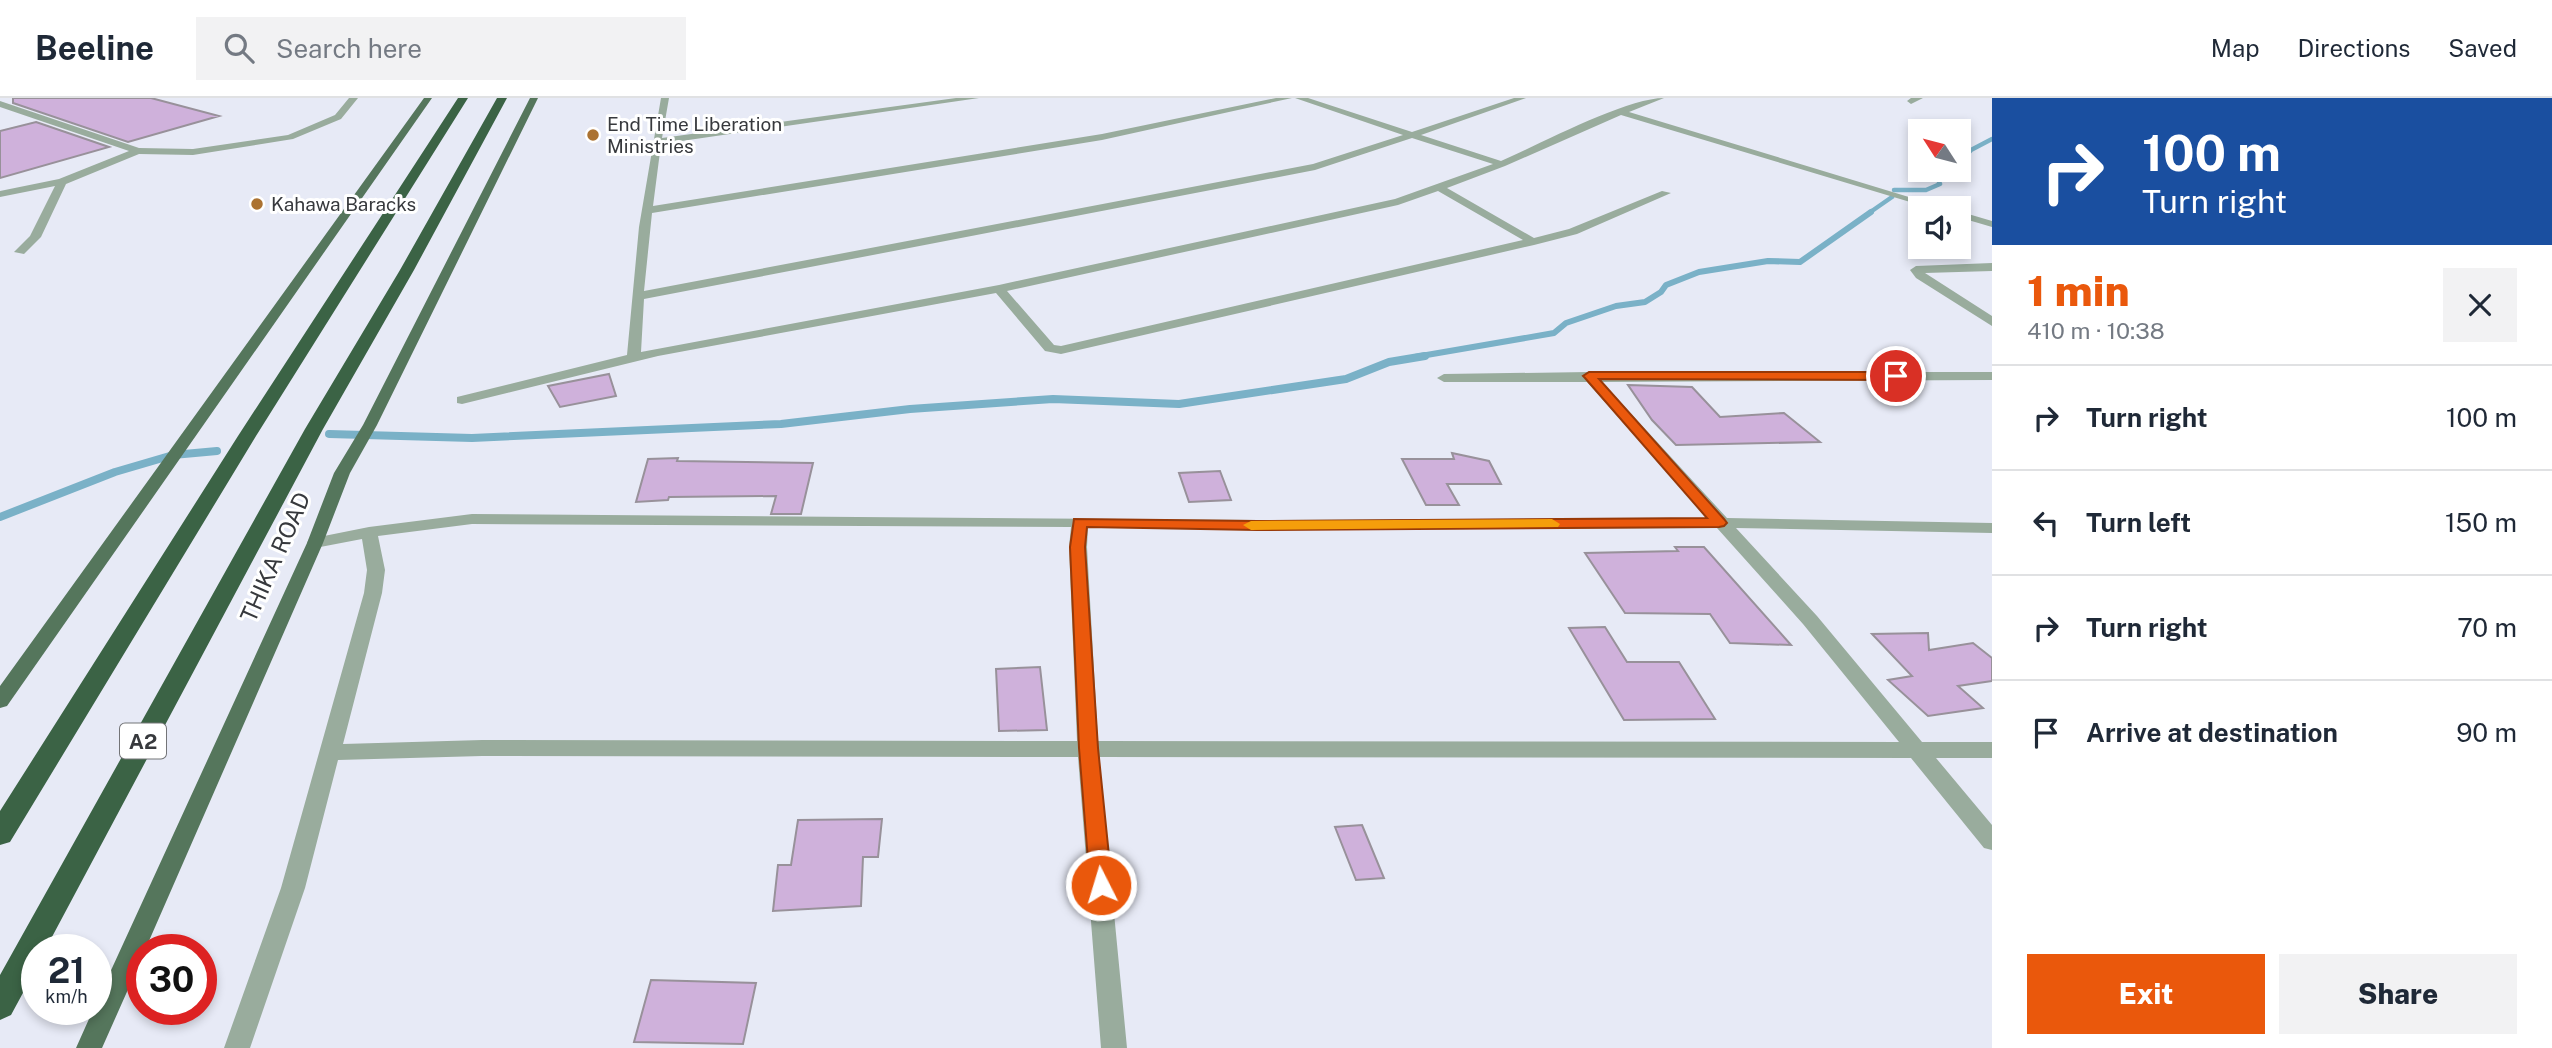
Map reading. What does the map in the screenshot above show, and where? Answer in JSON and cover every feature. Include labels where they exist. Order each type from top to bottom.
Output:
[{"type":"highway","points":[[0,834],[247,436],[463,98]]},
{"type":"highway","name":"THIKA ROAD","points":[[0,1005],[314,429],[407,270],[502,98]]},
{"type":"main road","points":[[0,701],[428,98]]},
{"type":"main road","name":"THIKA ROAD","points":[[89,1048],[315,543],[342,472],[370,425],[534,98]]},
{"type":"street","points":[[0,104],[138,151],[193,152],[290,137],[338,117],[354,98]]},
{"type":"street","points":[[634,357],[638,296],[656,142],[665,98]]},
{"type":"street","points":[[656,142],[975,98]]},
{"type":"street","points":[[649,210],[1102,137],[1288,98]]},
{"type":"street","points":[[1299,98],[1502,164]]},
{"type":"street","points":[[638,296],[1315,167],[1522,98]]},
{"type":"street","points":[[1637,98],[1655,100]]},
{"type":"street","points":[[462,400],[634,357],[999,289],[1398,202],[1502,164],[1655,100]]},
{"type":"street","points":[[1620,113],[1908,198]]},
{"type":"street","points":[[0,194],[62,182],[138,151]]},
{"type":"street","points":[[20,252],[35,237],[62,182]]},
{"type":"street","points":[[1440,188],[1534,242]]},
{"type":"street","points":[[999,289],[1050,348],[1061,350],[1573,232],[1666,193]]},
{"type":"street","points":[[1971,218],[1992,224]]},
{"type":"street","points":[[1992,268],[1916,270],[1992,322]]},
{"type":"street","points":[[1589,376],[1719,523],[1810,620],[1992,841]]},
{"type":"street","points":[[1444,378],[1992,376]]},
{"type":"street","points":[[315,543],[369,532],[472,519],[1257,525],[1719,523],[1992,528]]},
{"type":"street","points":[[1080,522],[1078,547],[1088,748],[1114,1048]]},
{"type":"street","points":[[237,1048],[293,888],[373,593],[376,570],[369,532]]},
{"type":"street","points":[[331,752],[482,748],[1992,750]]},
{"type":"building","points":[[13,98],[151,98],[219,116],[128,142],[13,103]]},
{"type":"building","points":[[36,122],[109,147],[0,178],[0,131]]},
{"type":"building","points":[[609,374],[616,396],[560,407],[548,386]]},
{"type":"building","points":[[1628,385],[1692,387],[1720,417],[1784,413],[1820,442],[1676,445],[1652,420]]},
{"type":"building","points":[[1452,453],[1489,461],[1501,484],[1447,484],[1459,505],[1426,505],[1402,459],[1454,459]]},
{"type":"building","points":[[678,458],[677,461],[813,463],[801,514],[771,514],[776,496],[669,497],[668,500],[636,502],[648,459]]},
{"type":"building","points":[[1220,471],[1231,500],[1189,502],[1179,473]]},
{"type":"building","points":[[1675,547],[1704,547],[1791,645],[1730,643],[1710,614],[1625,613],[1585,553],[1678,551]]},
{"type":"building","points":[[1605,627],[1627,662],[1679,662],[1715,719],[1624,720],[1569,628]]},
{"type":"building","points":[[1928,633],[1929,650],[1973,643],[1992,658],[1992,681],[1958,686],[1983,708],[1928,716],[1888,680],[1912,676],[1872,634]]},
{"type":"building","points":[[1040,667],[1047,730],[999,731],[996,669]]},
{"type":"building","points":[[882,819],[878,857],[863,857],[861,906],[773,911],[778,865],[791,865],[798,820]]},
{"type":"building","points":[[1362,825],[1384,878],[1356,880],[1335,827]]},
{"type":"building","points":[[651,980],[756,983],[743,1044],[634,1042]]},
{"type":"waterway","points":[[1971,150],[1992,139]]},
{"type":"waterway","points":[[1894,190],[1926,190],[1940,184],[1939,182]]},
{"type":"waterway","points":[[1869,213],[1892,197]]},
{"type":"waterway","points":[[1415,357],[1554,333],[1566,323],[1616,306],[1645,302],[1661,292],[1666,285],[1699,272],[1768,261],[1800,262],[1871,212]]},
{"type":"waterway","points":[[329,434],[472,438],[781,424],[910,409],[1053,399],[1179,404],[1346,379],[1389,362],[1425,356]]},
{"type":"waterway","points":[[0,517],[115,472],[173,455],[217,451]]},
{"type":"slow traffic","points":[[1251,525],[1552,524]]},
{"type":"place","name":"End Time Liberation Ministries","points":[[593,135]]},
{"type":"place","name":"Kahawa Baracks","points":[[257,204]]},
{"type":"route","points":[[1101,885],[1088,748],[1078,547],[1080,522],[1257,525],[1719,523],[1589,376],[1896,376]]}]
